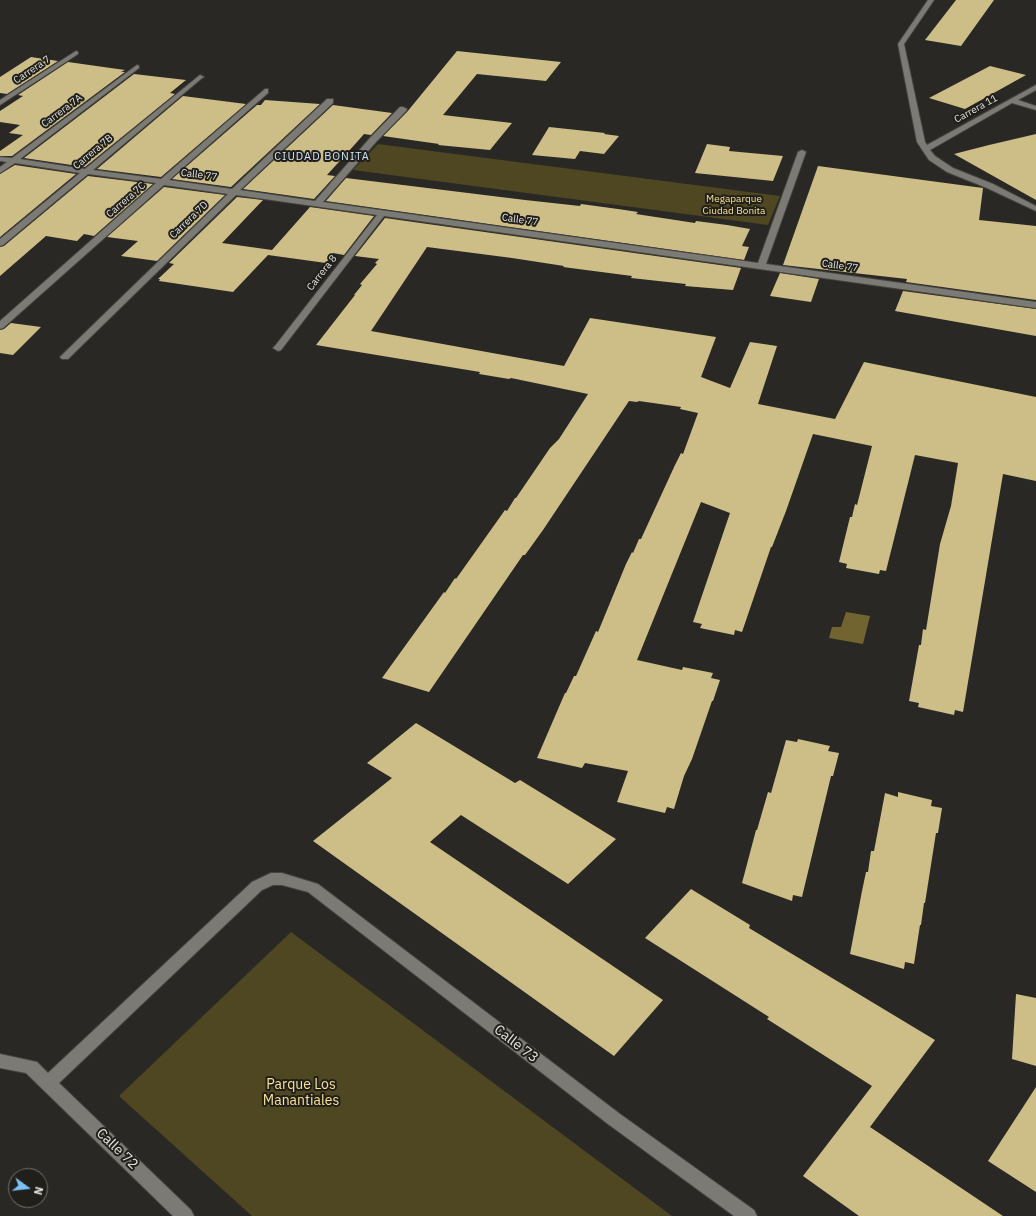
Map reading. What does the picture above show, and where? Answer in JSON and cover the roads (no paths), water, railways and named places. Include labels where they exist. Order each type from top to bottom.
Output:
[{"type":"street","points":[[931,0],[901,44],[922,142],[932,158],[950,170],[990,186],[1036,209]]},
{"type":"street","name":"Carrera 7","points":[[0,103],[76,53]]},
{"type":"street","name":"Carrera 7A","points":[[0,171],[137,67]]},
{"type":"street","name":"Carrera 7B","points":[[0,243],[200,77]]},
{"type":"street","name":"Carrera 11","points":[[926,149],[1036,87]]},
{"type":"street","name":"Carrera 7C","points":[[0,326],[265,91]]},
{"type":"street","name":"Carrera 7D","points":[[65,357],[235,191],[330,101]]},
{"type":"street","points":[[1012,101],[1036,108]]},
{"type":"street","points":[[318,203],[373,140],[403,109]]},
{"type":"street","points":[[761,266],[802,152]]},
{"type":"street","name":"Calle 77","points":[[0,159],[1036,305]]},
{"type":"street","name":"Carrera 8","points":[[278,348],[383,212]]},
{"type":"street","name":"Calle 73","points":[[48,1083],[257,886],[271,879],[282,879],[313,888],[614,1119],[748,1216]]},
{"type":"street","name":"Calle 72","points":[[0,1061],[31,1067],[185,1216]]},
{"type":"district","name":"CIUDAD BONITA","points":[[322,157]]},
{"type":"park label","name":"Megaparque Ciudad Bonita","points":[[734,204]]},
{"type":"park label","name":"Parque Los Manantiales","points":[[301,1094]]}]
